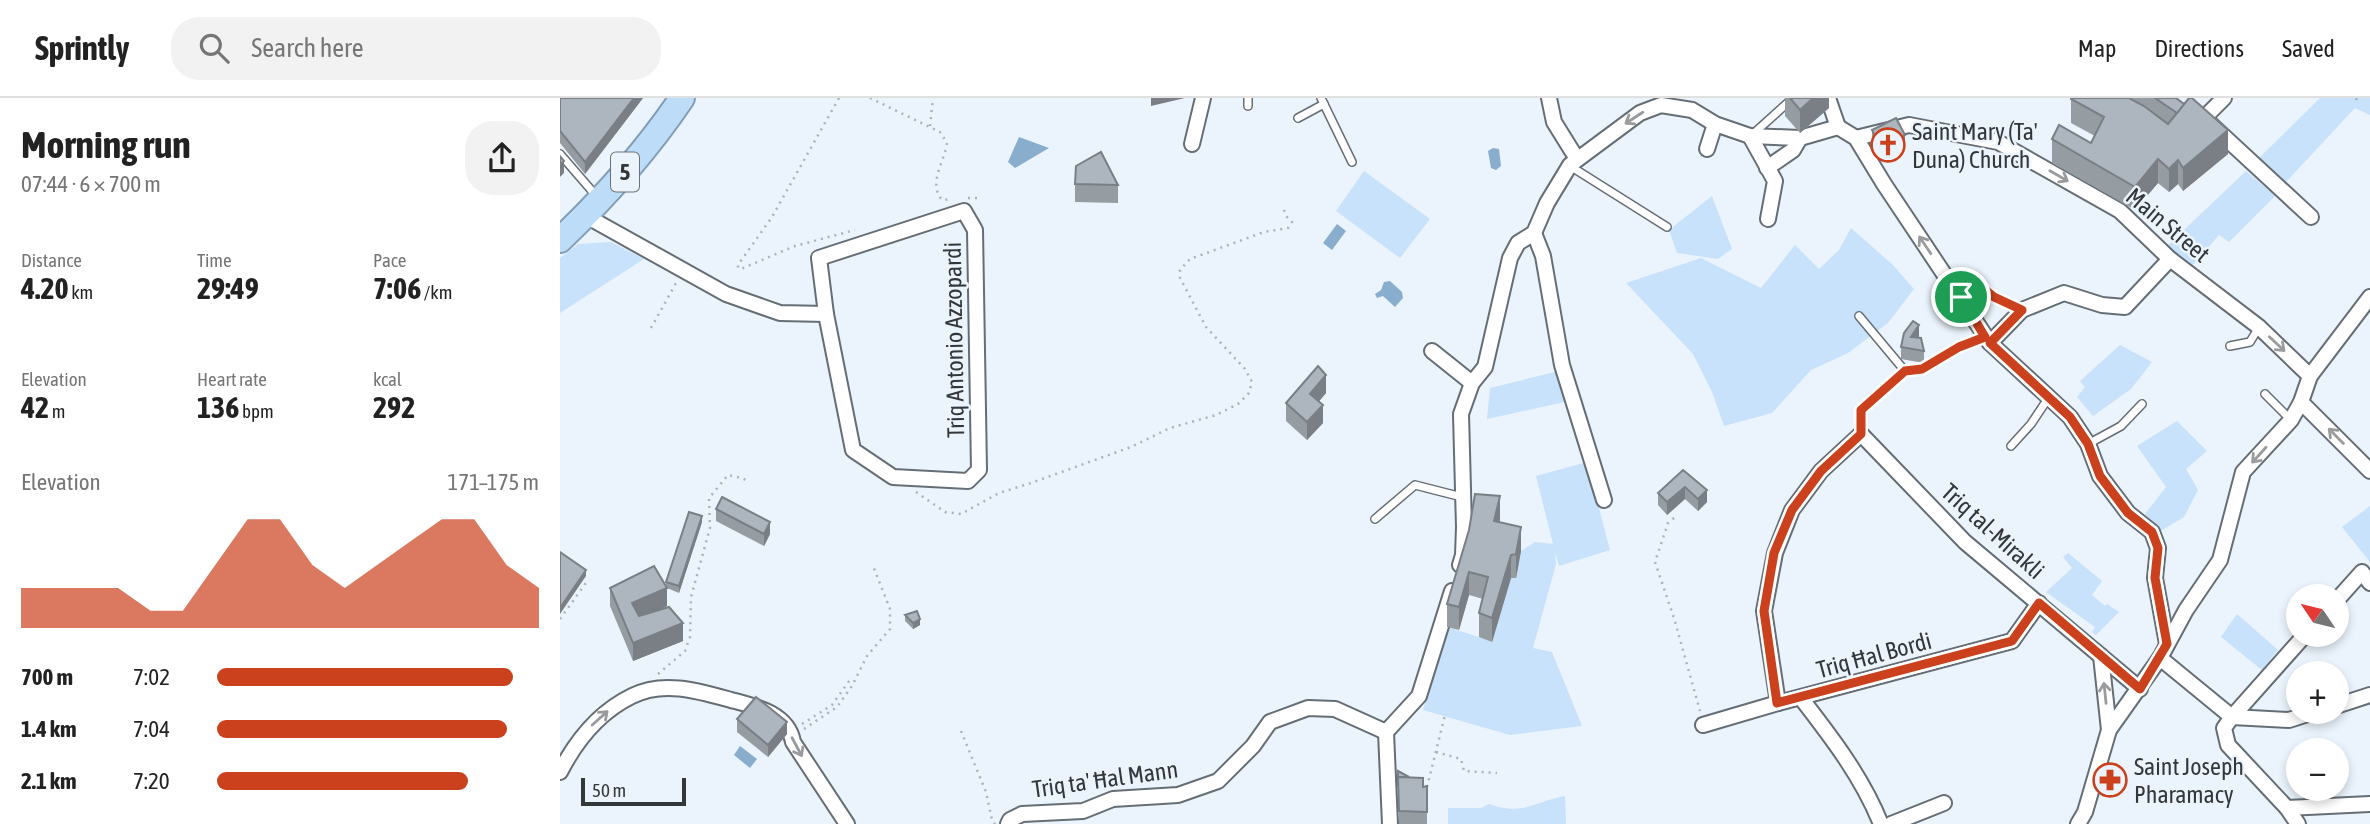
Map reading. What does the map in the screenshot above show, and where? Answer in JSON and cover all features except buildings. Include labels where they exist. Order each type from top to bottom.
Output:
[{"type":"highway","name":"5","points":[[560,222],[592,191],[637,135],[661,98]]},
{"type":"highway","name":"5","points":[[560,240],[586,216],[655,139],[682,98]]},
{"type":"street","points":[[1192,144],[1203,98]]},
{"type":"street","points":[[1549,98],[1554,121],[1573,162]]},
{"type":"street","points":[[1828,98],[1838,127],[1856,138],[1987,340],[2070,417],[2088,444],[2100,476],[2128,513],[2152,532],[2158,548],[2155,578],[2167,644]]},
{"type":"street","points":[[2224,98],[2204,118],[2311,217]]},
{"type":"street","points":[[1390,824],[1385,732],[1419,696],[1463,555],[1461,414],[1472,383],[1485,367],[1510,258],[1518,243],[1534,233],[1547,203],[1573,162],[1640,113],[1661,106],[1692,110],[1715,124],[1750,136],[1800,138],[1838,127]]},
{"type":"street","points":[[1707,149],[1715,124]]},
{"type":"street","name":"Main Street","points":[[1856,138],[1909,125],[1998,142],[2120,211],[2170,259],[2259,327],[2310,376]]},
{"type":"street","points":[[1750,136],[1775,181],[1768,219]]},
{"type":"street","points":[[1767,168],[1793,150],[1800,138]]},
{"type":"street","points":[[893,477],[853,450],[826,313],[819,258],[965,205]]},
{"type":"street","name":"Triq Antonio Azzopardi","points":[[893,477],[968,481],[979,470],[975,230],[965,205]]},
{"type":"street","points":[[586,216],[726,294],[780,313],[826,313]]},
{"type":"street","points":[[1534,233],[1542,256],[1562,365],[1604,500]]},
{"type":"street","points":[[1987,340],[2022,310],[2064,293],[2102,305],[2125,307],[2170,259]]},
{"type":"street","points":[[2078,824],[2085,812],[2109,730],[2140,689],[2220,559],[2243,472],[2291,420],[2310,376],[2370,298]]},
{"type":"street","points":[[1432,351],[1472,383]]},
{"type":"street","points":[[2301,402],[2370,471]]},
{"type":"street","points":[[1777,703],[1764,611],[1774,553],[1792,510],[1821,471],[1861,434]]},
{"type":"street","name":"Triq tal-Mirakli","points":[[1861,434],[1965,542],[2140,689]]},
{"type":"street","points":[[2349,586],[2362,572],[2370,583]]},
{"type":"street","name":"Triq Ħal Bordi","points":[[1703,725],[2012,641],[2039,603]]},
{"type":"street","points":[[2293,648],[2224,728],[2228,745],[2287,808],[2298,824]]},
{"type":"street","points":[[2101,656],[2109,730]]},
{"type":"street","points":[[2160,658],[2232,717],[2286,720]]},
{"type":"street","points":[[560,772],[572,749],[589,728],[633,695],[657,688],[702,691],[760,706],[769,711],[791,732],[793,741],[847,824]]},
{"type":"street","points":[[2349,702],[2370,695]]},
{"type":"street","points":[[1801,698],[1837,744],[1869,794],[1881,824]]},
{"type":"street","name":"Triq ta' Ħal Mann","points":[[1008,824],[1022,814],[1083,811],[1113,799],[1178,795],[1218,781],[1253,746],[1270,722],[1308,708],[1335,709],[1385,732]]},
{"type":"street","points":[[1891,824],[1944,803]]},
{"type":"street","points":[[2287,808],[2370,804]]},
{"type":"lane","points":[[1750,136],[1793,98]]},
{"type":"lane","points":[[1298,118],[1322,101],[1352,162]]},
{"type":"lane","points":[[560,154],[592,191]]},
{"type":"lane","points":[[1573,162],[1667,228]]},
{"type":"lane","points":[[1961,297],[1980,286],[1994,297],[2022,310]]},
{"type":"lane","points":[[1859,316],[1905,371]]},
{"type":"lane","points":[[2230,346],[2250,342],[2259,327]]},
{"type":"lane","points":[[1861,434],[1861,410],[1905,371],[1922,369],[1959,347],[1987,340]]},
{"type":"lane","points":[[2265,394],[2291,420]]},
{"type":"lane","points":[[2011,446],[2031,424],[2049,397]]},
{"type":"lane","points":[[2088,444],[2121,426],[2142,404]]},
{"type":"lane","points":[[1375,519],[1415,485],[1464,497]]},
{"type":"path","points":[[839,98],[772,217],[738,268],[795,246],[858,229]]},
{"type":"path","points":[[870,98],[940,132],[947,143],[945,156],[935,180],[936,192],[942,200],[954,199]]},
{"type":"path","points":[[930,127],[933,98]]},
{"type":"path","points":[[965,205],[977,198]]},
{"type":"path","points":[[893,477],[945,512],[961,514],[999,492],[1119,452],[1170,428],[1216,415],[1238,404],[1249,393],[1252,382],[1245,369],[1206,327],[1180,278],[1180,270],[1190,259],[1264,232],[1288,228],[1292,222],[1283,207]]},
{"type":"path","points":[[651,328],[666,297],[684,272]]},
{"type":"path","points":[[657,688],[658,673],[685,651],[690,637],[691,597],[710,528],[709,498],[728,475],[749,482]]},
{"type":"path","points":[[1674,518],[1668,523],[1656,562],[1703,725]]},
{"type":"path","points":[[852,677],[832,705],[802,724],[800,731],[837,707],[852,686],[867,656],[890,629],[890,609],[873,566]]},
{"type":"path","points":[[560,619],[588,580]]},
{"type":"path","points":[[1427,787],[1445,715]]},
{"type":"path","points":[[961,731],[986,792],[995,824]]},
{"type":"path","points":[[1436,752],[1461,759],[1464,771],[1497,773]]},
{"type":"shaded area","points":[[2320,98],[2370,98],[2370,115],[2355,108],[2285,183],[2259,158]]},
{"type":"shaded area","points":[[1019,137],[1049,148],[1015,168],[1008,162]]},
{"type":"shaded area","points":[[1499,149],[1501,166],[1496,170],[1491,168],[1488,151]]},
{"type":"shaded area","points":[[1364,171],[1430,219],[1400,258],[1336,211]]},
{"type":"shaded area","points":[[2246,171],[2275,196],[2229,242],[2219,235],[2188,270],[2165,248]]},
{"type":"shaded area","points":[[1712,196],[1732,249],[1718,259],[1677,253],[1669,230]]},
{"type":"shaded area","points":[[1337,224],[1346,231],[1332,250],[1323,243]]},
{"type":"shaded area","points":[[1851,228],[1893,265],[1914,289],[1888,323],[1848,353],[1811,370],[1772,413],[1724,426],[1712,392],[1693,354],[1626,283],[1701,258],[1761,288],[1795,245],[1819,269],[1839,250]]},
{"type":"shaded area","points":[[611,242],[644,259],[560,313],[560,258],[578,244]]},
{"type":"shaded area","points":[[1390,281],[1402,292],[1403,298],[1395,307],[1383,296],[1377,298],[1375,294],[1381,290],[1384,282]]},
{"type":"shaded area","points":[[2120,345],[2152,362],[2131,389],[2093,416],[2077,397],[2085,387],[2080,381]]},
{"type":"shaded area","points":[[1559,371],[1569,401],[1487,419],[1490,388]]},
{"type":"shaded area","points":[[2177,421],[2207,451],[2186,469],[2198,490],[2184,517],[2159,532],[2145,514],[2166,487],[2137,446]]},
{"type":"shaded area","points":[[1587,462],[1610,550],[1559,566],[1555,552],[1556,564],[1533,648],[1552,652],[1582,726],[1510,735],[1423,710],[1447,627],[1492,641],[1511,578],[1516,578],[1521,551],[1535,542],[1553,544],[1536,476]]},
{"type":"shaded area","points":[[2370,506],[2370,562],[2342,527]]},
{"type":"shaded area","points":[[2068,553],[2102,581],[2092,595],[2105,606],[2107,604],[2119,612],[2096,635],[2092,632],[2095,627],[2046,592],[2072,568],[2063,557]]},
{"type":"shaded area","points":[[2237,614],[2278,650],[2262,670],[2221,637]]},
{"type":"shaded area","points":[[740,746],[757,759],[750,768],[734,755]]},
{"type":"shaded area","points":[[1565,796],[1566,824],[1448,824],[1448,808],[1481,808],[1489,804],[1511,809]]},
{"type":"place","name":"Saint Mary (Ta' Duna) Church","points":[[1888,145]]},
{"type":"place","name":"Saint Joseph Pharamacy","points":[[2110,780]]},
{"type":"route","points":[[1980,286],[1994,297],[2022,310],[1990,343],[2070,417],[2088,444],[2100,476],[2128,513],[2152,532],[2158,548],[2155,578],[2167,644],[2140,689],[2039,603],[2012,641],[1777,703],[1764,611],[1774,553],[1792,510],[1821,471],[1861,434],[1861,410],[1905,371],[1922,369],[1959,347],[1985,337],[1961,297],[1980,286]]}]
